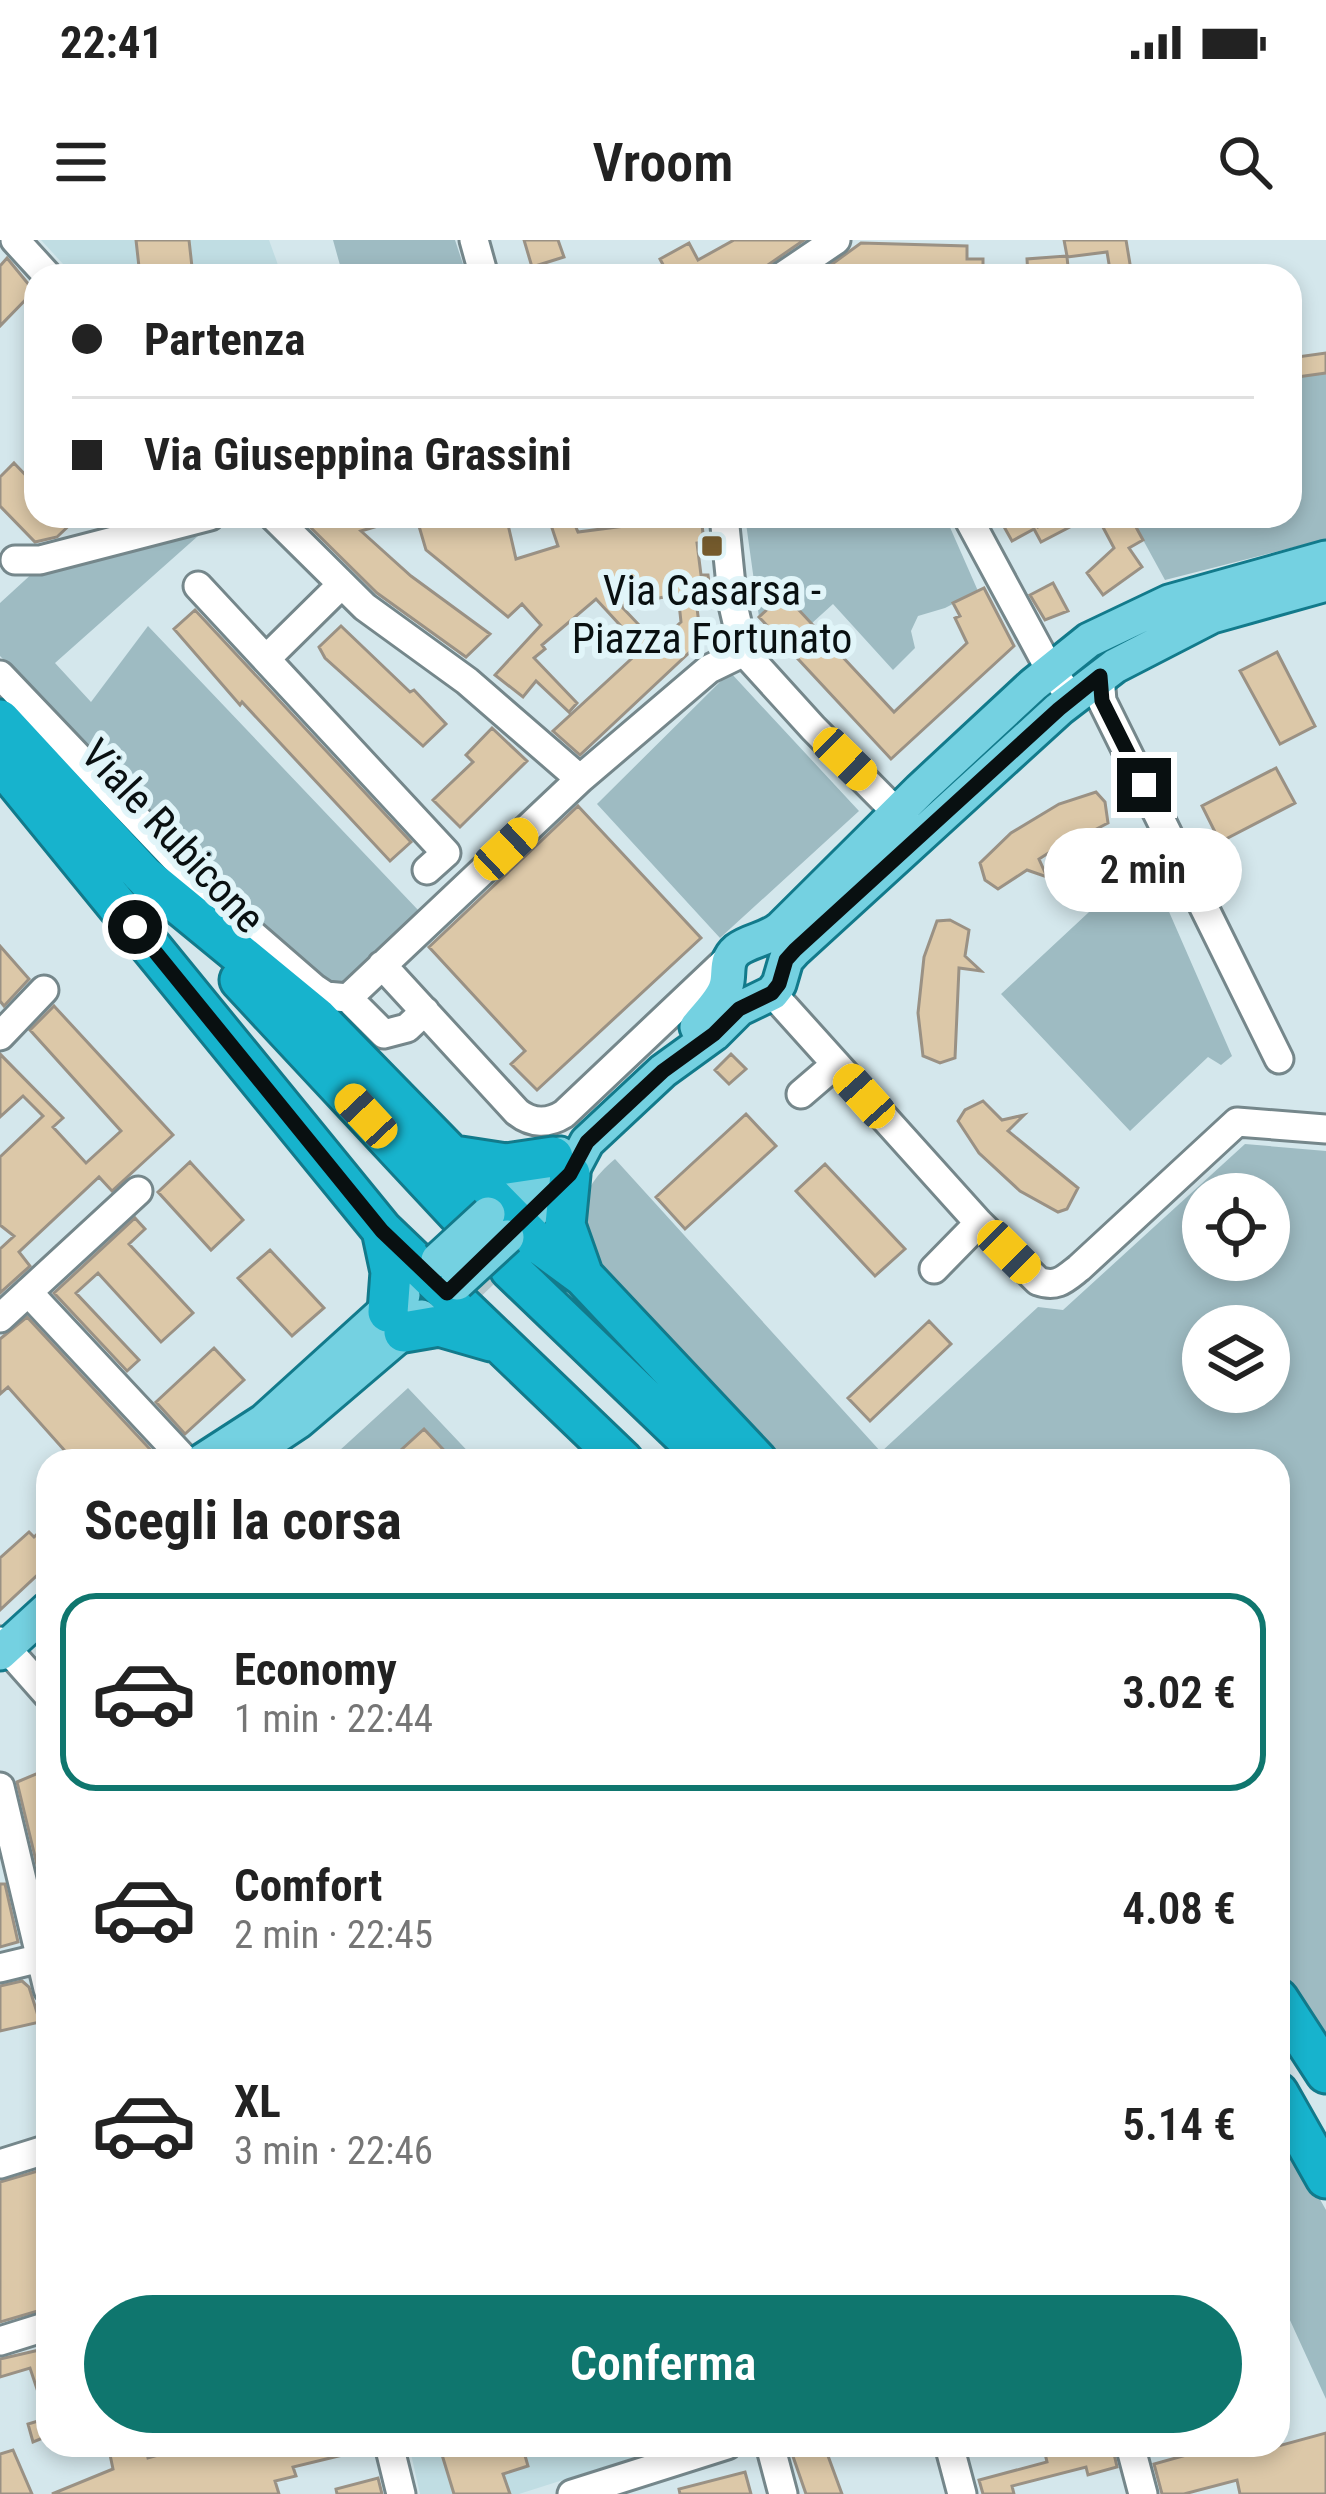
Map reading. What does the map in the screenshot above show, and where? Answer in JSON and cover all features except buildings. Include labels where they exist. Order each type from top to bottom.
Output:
[{"type":"highway","name":"Viale Rubicone","points":[[0,720],[142,874],[267,1025]]},
{"type":"highway","name":"Viale Rubicone","points":[[0,752],[267,1025]]},
{"type":"highway","points":[[0,762],[382,1231],[396,1322],[439,1326],[497,1343],[610,1449]]},
{"type":"highway","points":[[142,874],[316,1017],[454,1156],[471,1250],[497,1343]]},
{"type":"highway","points":[[267,1025],[471,1250],[664,1449]]},
{"type":"highway","points":[[454,1156],[506,1164],[570,1158],[565,1226],[584,1276],[746,1449]]},
{"type":"highway","points":[[382,1231],[584,1276]]},
{"type":"highway","points":[[471,1250],[696,1449]]},
{"type":"highway","points":[[1290,2018],[1326,2073]]},
{"type":"highway","points":[[1290,2114],[1326,2178]]},
{"type":"main road","points":[[256,1449],[299,1421],[396,1322],[663,1071],[753,975],[781,928],[1050,670],[1132,617],[1223,584],[1326,558]]},
{"type":"main road","points":[[753,975],[795,950],[1100,676],[1195,623],[1246,604],[1326,584]]},
{"type":"main road","points":[[221,1449],[396,1322]]},
{"type":"main road","points":[[2,1647],[36,1620]]},
{"type":"street","points":[[15,240],[37,264]]},
{"type":"street","points":[[816,258],[836,240]]},
{"type":"street","points":[[5,562],[40,560],[164,528]]},
{"type":"street","points":[[285,528],[365,607],[467,681],[580,778]]},
{"type":"street","points":[[725,528],[733,605],[744,652],[921,838]]},
{"type":"street","points":[[973,528],[1050,670],[1072,698]]},
{"type":"street","points":[[266,659],[340,585]]},
{"type":"street","points":[[198,586],[446,854],[427,870]]},
{"type":"street","points":[[348,998],[580,778],[709,669],[744,652]]},
{"type":"street","points":[[0,675],[222,908],[314,988],[326,996],[348,998],[384,1034],[407,1028],[425,1011]]},
{"type":"street","points":[[1100,676],[1102,701],[1279,1059]]},
{"type":"street","points":[[995,721],[1005,716],[1021,724],[1024,734],[1019,747]]},
{"type":"street","points":[[382,965],[517,1112],[532,1120],[549,1121],[753,975],[979,1223],[1038,1281],[1060,1283],[1237,1122],[1326,1129]]},
{"type":"street","points":[[0,1036],[44,990]]},
{"type":"street","points":[[802,1094],[836,1064]]},
{"type":"street","points":[[0,1318],[137,1191]]},
{"type":"street","points":[[934,1269],[979,1223]]},
{"type":"street","points":[[28,1292],[175,1449]]},
{"type":"street","points":[[2,1647],[36,1682]]},
{"type":"street","points":[[0,1787],[36,1937]]},
{"type":"street","points":[[0,1968],[36,1959]]},
{"type":"street","points":[[0,2164],[36,2154]]},
{"type":"street","points":[[0,2341],[36,2330]]},
{"type":"street","points":[[392,2457],[401,2494]]},
{"type":"street","points":[[572,2494],[689,2457]]},
{"type":"street","points":[[773,2457],[783,2494]]},
{"type":"street","points":[[952,2457],[962,2494]]},
{"type":"street","points":[[1133,2457],[1143,2494]]},
{"type":"shaded area","points":[[41,240],[269,240],[278,264],[63,264]]},
{"type":"shaded area","points":[[333,240],[455,240],[463,264],[340,264]]},
{"type":"shaded area","points":[[1326,373],[1326,539],[1165,580],[1137,528],[1302,528],[1302,376]]},
{"type":"shaded area","points":[[747,528],[950,528],[978,591],[918,616],[911,631],[915,648],[893,670],[833,604],[811,624],[759,617]]},
{"type":"shaded area","points":[[198,536],[55,663],[91,702],[148,626],[419,911],[349,978],[328,990],[0,656],[0,603],[36,570]]},
{"type":"shaded area","points":[[730,672],[859,811],[720,938],[597,804]]},
{"type":"shaded area","points":[[1146,859],[1232,1056],[1221,1065],[1208,1057],[1130,1131],[1001,994]]},
{"type":"shaded area","points":[[1245,1144],[1326,1151],[1326,2047],[1290,1988],[1290,1449],[884,1449],[1038,1307],[1063,1310],[1182,1201],[1182,1281],[1290,1281],[1290,1173],[1213,1173]]},
{"type":"shaded area","points":[[615,1159],[878,1449],[767,1449],[592,1259],[583,1234],[582,1209],[597,1177]]},
{"type":"shaded area","points":[[408,1388],[466,1449],[341,1449]]},
{"type":"shaded area","points":[[1290,2146],[1326,2210],[1326,2399],[1290,2320]]},
{"type":"shaded area","points":[[412,2457],[635,2457],[519,2494],[420,2494]]},
{"type":"tunnel","points":[[443,1230],[494,1284]]},
{"type":"place","name":"Via Casarsa - Piazza Fortunato","points":[[712,546]]},
{"type":"route","points":[[135,927],[382,1231],[447,1293],[570,1174],[587,1142],[739,1009],[772,993],[795,950],[1100,676],[1102,701],[1144,785]]}]
